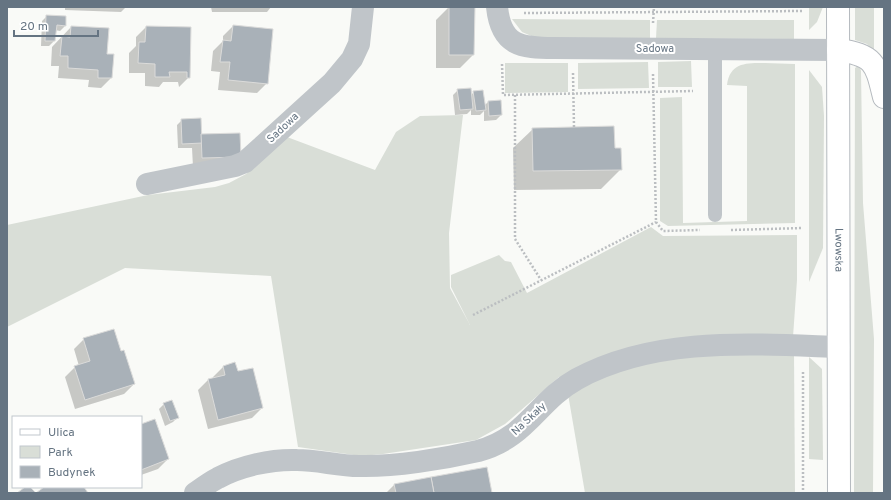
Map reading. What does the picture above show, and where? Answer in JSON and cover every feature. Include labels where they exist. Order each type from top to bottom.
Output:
[{"type":"main road","name":"Lwowska","points":[[838,7],[839,493]]},
{"type":"main road","points":[[838,50],[858,53],[867,57],[875,68],[884,98]]},
{"type":"street","name":"Sadowa","points":[[147,184],[235,166],[245,162],[332,83],[352,59],[359,44],[363,7]]},
{"type":"street","points":[[498,10],[501,25],[509,38]]},
{"type":"street","name":"Sadowa","points":[[509,38],[521,47],[536,48],[838,50]]},
{"type":"street","name":"Na Skały","points":[[195,493],[218,478],[241,469],[280,460],[298,460],[339,465],[367,466],[420,460],[479,450],[513,435],[528,423],[558,391],[576,379],[622,360],[651,353],[715,346],[803,345],[839,347]]},
{"type":"lane","points":[[715,50],[715,215]]},
{"type":"path","points":[[653,26],[654,7]]},
{"type":"path","points":[[498,10],[654,12],[803,11]]},
{"type":"path","points":[[509,38],[503,49],[503,95],[714,90]]},
{"type":"path","points":[[653,72],[656,222],[663,231],[708,230]]},
{"type":"path","points":[[573,94],[574,127]]},
{"type":"path","points":[[515,95],[515,239],[541,280]]},
{"type":"path","points":[[473,315],[656,222]]},
{"type":"path","points":[[730,230],[803,228]]},
{"type":"path","points":[[803,345],[803,493]]},
{"type":"green space","points":[[809,7],[823,7],[817,22],[809,30]]},
{"type":"green space","points":[[855,7],[874,7],[874,52],[867,44],[855,40]]},
{"type":"green space","points":[[512,19],[650,20],[650,38],[536,38],[522,32]]},
{"type":"green space","points":[[657,20],[794,20],[794,39],[656,38]]},
{"type":"green space","points":[[691,61],[692,87],[658,87],[658,62]]},
{"type":"green space","points":[[648,62],[649,88],[578,89],[578,63]]},
{"type":"green space","points":[[505,63],[568,63],[568,92],[505,93]]},
{"type":"green space","points":[[765,63],[795,64],[795,223],[668,226],[660,221],[660,98],[682,97],[683,223],[747,221],[747,86],[727,85],[732,72],[740,65]]},
{"type":"green space","points":[[858,66],[860,67],[861,71],[863,203],[874,339],[873,493],[854,493],[855,68]]},
{"type":"green space","points":[[809,70],[822,87],[824,116],[823,248],[809,282]]},
{"type":"green space","points":[[463,115],[449,233],[450,288],[470,325],[451,287],[451,275],[499,255],[505,261],[511,262],[527,293],[651,227],[663,236],[797,235],[797,280],[793,337],[559,377],[505,424],[476,440],[361,456],[298,447],[271,276],[125,268],[7,327],[7,225],[148,195],[215,187],[229,183],[246,174],[287,137],[375,170],[396,132],[420,116]]},
{"type":"green space","points":[[794,353],[795,493],[585,493],[568,394],[578,386],[652,358]]},
{"type":"green space","points":[[809,357],[822,369],[823,460],[809,459]]},
{"type":"building","points":[[449,7],[475,7],[474,55],[449,55]]},
{"type":"building","points":[[46,15],[66,16],[66,26],[57,25],[55,41],[45,41]]},
{"type":"building","points":[[233,25],[273,29],[268,84],[228,80],[230,62],[220,62],[223,40],[231,41]]},
{"type":"building","points":[[71,26],[109,28],[107,54],[114,54],[112,78],[98,78],[98,70],[68,68],[68,56],[60,56],[62,36],[70,37]]},
{"type":"building","points":[[146,26],[191,27],[190,78],[187,78],[187,72],[169,72],[170,77],[155,77],[155,64],[138,63],[139,42],[145,42]]},
{"type":"building","points":[[471,88],[473,109],[460,110],[457,89]]},
{"type":"building","points":[[483,90],[486,110],[476,111],[473,91]]},
{"type":"building","points":[[501,100],[502,115],[489,116],[488,101]]},
{"type":"building","points":[[201,118],[202,143],[182,144],[181,119]]},
{"type":"building","points":[[614,126],[615,148],[621,148],[622,170],[533,171],[532,128]]},
{"type":"building","points":[[240,133],[241,157],[202,158],[201,134]]},
{"type":"building","points":[[114,329],[121,351],[124,350],[135,384],[85,400],[74,366],[90,361],[83,338]]},
{"type":"building","points":[[235,362],[238,371],[253,368],[263,408],[218,420],[208,379],[225,375],[223,366]]},
{"type":"building","points":[[172,400],[179,418],[170,421],[163,403]]},
{"type":"building","points":[[155,419],[169,459],[142,470],[142,424]]},
{"type":"building","points":[[487,467],[492,493],[434,493],[431,477]]},
{"type":"building","points":[[431,477],[434,493],[396,493],[394,484]]},
{"type":"building","points":[[24,488],[31,488],[36,493],[17,493]]},
{"type":"building","points":[[43,488],[85,488],[88,493],[36,493]]}]
